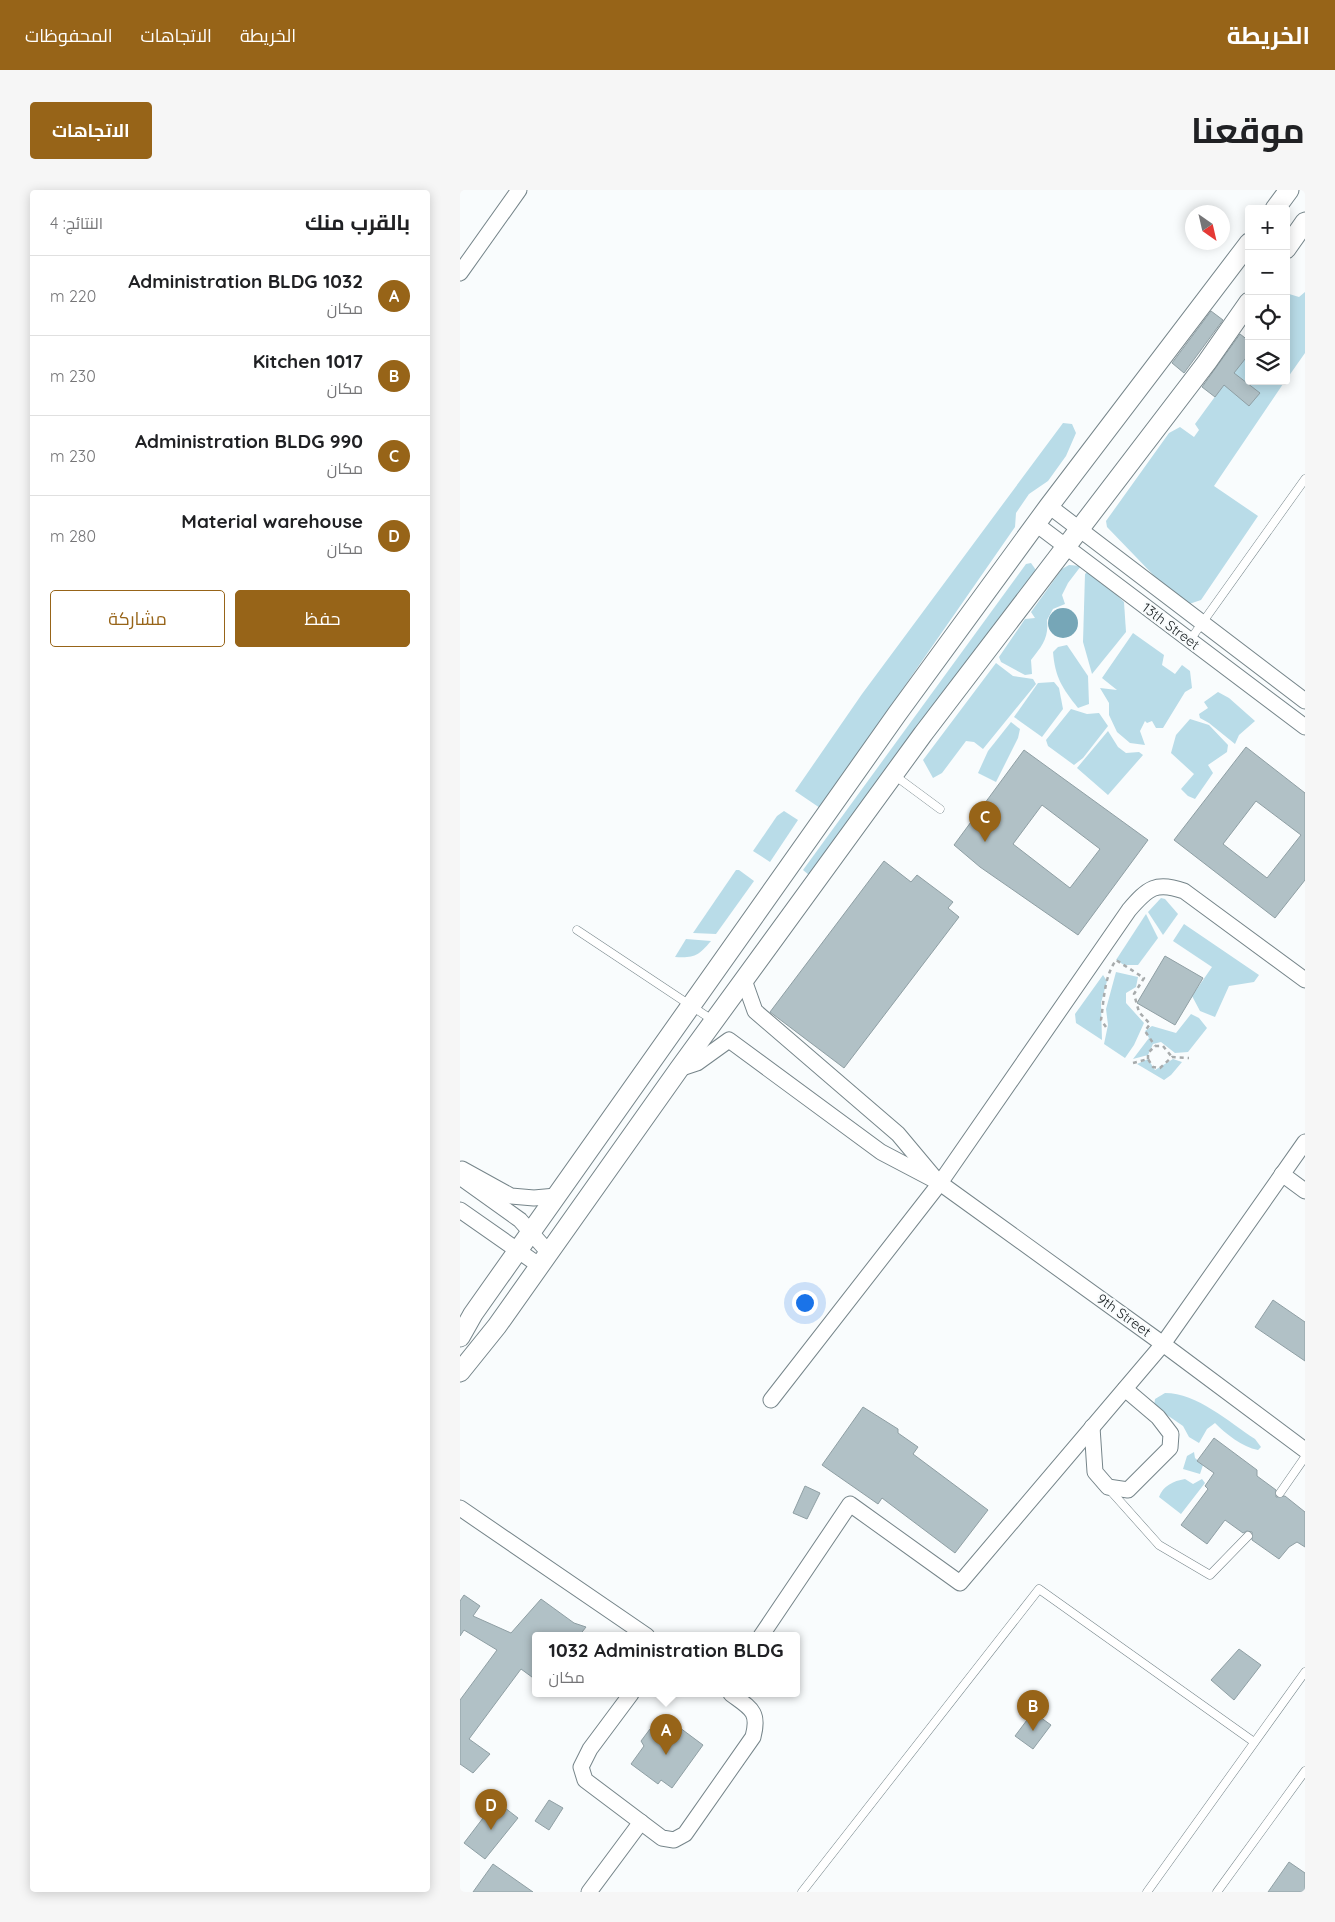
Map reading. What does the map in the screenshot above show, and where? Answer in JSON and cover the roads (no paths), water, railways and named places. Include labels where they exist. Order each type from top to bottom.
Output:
[{"type":"street","points":[[460,273],[519,190]]},
{"type":"street","points":[[1277,205],[1288,190]]},
{"type":"street","points":[[1290,243],[1305,222]]},
{"type":"street","points":[[460,1337],[473,1314],[897,714],[1049,506],[1245,248]]},
{"type":"street","points":[[460,1372],[497,1326],[679,1069],[894,775],[1207,362],[1245,308]]},
{"type":"street","name":"13th Street","points":[[1049,506],[1305,701]]},
{"type":"street","name":"13th Street","points":[[1036,524],[1305,727]]},
{"type":"street","points":[[771,1400],[940,1183],[1129,910],[1144,893],[1166,885],[1184,891],[1305,980]]},
{"type":"street","points":[[744,980],[755,1011],[898,1134],[940,1183]]},
{"type":"street","points":[[679,1069],[697,1063],[728,1040],[881,1152],[940,1183]]},
{"type":"street","points":[[764,1632],[850,1504],[960,1583],[1163,1344],[1305,1142]]},
{"type":"street","points":[[460,1168],[512,1196],[534,1198],[556,1196]]},
{"type":"street","points":[[1282,1174],[1305,1191]]},
{"type":"street","points":[[460,1177],[520,1220],[531,1232],[545,1259]]},
{"type":"street","name":"9th Street","points":[[940,1183],[1163,1344],[1305,1450]]},
{"type":"street","points":[[460,1210],[518,1250],[545,1259]]},
{"type":"street","points":[[1092,1427],[1095,1472],[1108,1487],[1128,1490],[1170,1448],[1171,1434],[1158,1417],[1125,1389]]},
{"type":"street","points":[[460,1508],[641,1632]]},
{"type":"street","points":[[629,1697],[590,1749],[581,1767],[585,1780],[662,1838],[674,1840],[685,1834],[753,1737],[757,1722],[754,1712],[735,1697]]},
{"type":"street","points":[[589,1892],[641,1822]]},
{"type":"lane","points":[[1190,640],[1305,479]]},
{"type":"lane","points":[[894,775],[940,809]]},
{"type":"lane","points":[[576,930],[714,1021]]},
{"type":"lane","points":[[1280,1493],[1305,1458]]},
{"type":"lane","points":[[1108,1487],[1159,1545],[1210,1574],[1248,1536]]},
{"type":"lane","points":[[802,1892],[1039,1589],[1254,1742]]},
{"type":"lane","points":[[1147,1892],[1305,1672]]},
{"type":"lane","points":[[1217,1892],[1305,1771]]},
{"type":"place","name":"990 Administration BLDG","points":[[985,842]]},
{"type":"place","name":"1017 Kitchen","points":[[1033,1731]]},
{"type":"place","name":"1032 Administration BLDG","points":[[666,1755]]},
{"type":"place","name":"Material warehouse","points":[[491,1830]]}]
